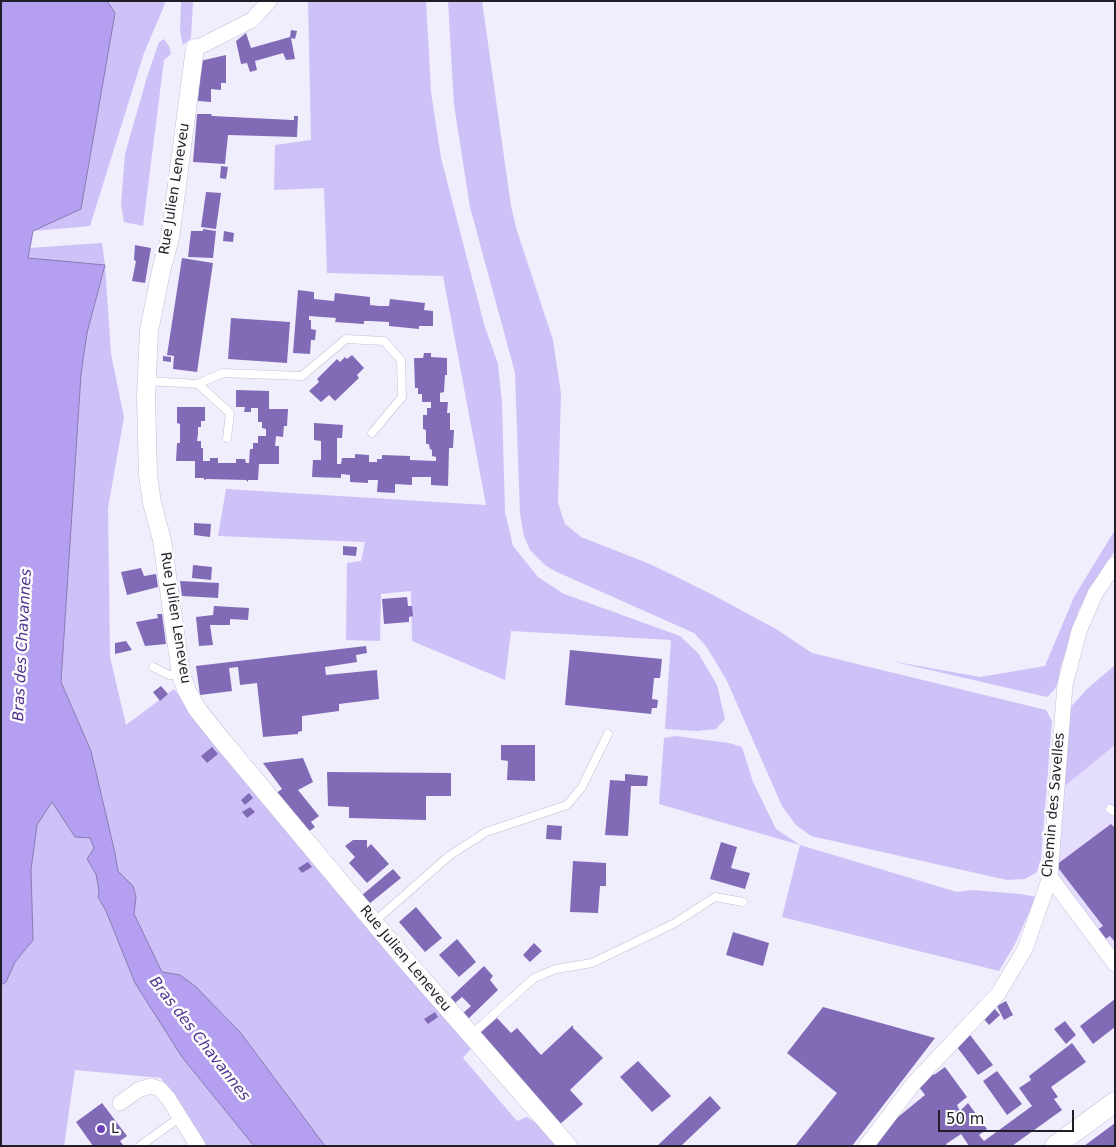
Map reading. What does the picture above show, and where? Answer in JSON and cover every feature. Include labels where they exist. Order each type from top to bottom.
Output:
[{"type":"main road","points":[[1055,1146],[1115,1102]]},
{"type":"street","name":"Rue Julien Leneveu","points":[[269,1],[252,20],[199,46],[170,238],[161,271],[149,331],[147,381],[148,474],[152,503],[162,540],[181,675],[186,691],[197,709],[374,922],[568,1146]]},
{"type":"street","name":"Chemin des Savelles","points":[[866,1146],[914,1083],[998,994],[1025,948],[1050,877],[1065,685],[1079,631],[1095,594],[1115,564]]},
{"type":"street","points":[[1050,877],[1115,964]]},
{"type":"street","points":[[120,1103],[138,1090],[151,1086],[160,1089],[168,1098],[198,1146]]},
{"type":"lane","points":[[147,381],[198,384],[224,373],[302,376],[346,339],[384,341],[401,360],[402,397],[372,433]]},
{"type":"lane","points":[[198,384],[230,413],[227,438]]},
{"type":"lane","points":[[153,667],[169,675],[181,675]]},
{"type":"lane","points":[[374,922],[449,856],[486,832],[567,805],[582,786],[608,734]]},
{"type":"lane","points":[[471,1035],[534,978],[556,969],[592,963],[675,922],[715,897],[744,902]]},
{"type":"lane","points":[[140,1146],[180,1117]]},
{"type":"shaded area","points":[[107,1],[165,1],[144,53],[90,226],[33,231],[81,209],[115,13]]},
{"type":"shaded area","points":[[181,1],[193,1],[191,38],[183,45],[180,32]]},
{"type":"shaded area","points":[[308,1],[426,1],[431,92],[441,158],[484,324],[498,364],[502,403],[505,512],[513,546],[538,577],[564,594],[680,636],[698,653],[717,685],[725,719],[716,729],[697,731],[665,729],[671,640],[511,631],[505,680],[412,641],[411,591],[381,594],[380,641],[346,640],[347,563],[361,561],[365,542],[218,536],[226,489],[486,505],[443,276],[327,273],[324,188],[274,190],[275,145],[311,140]]},
{"type":"shaded area","points":[[448,1],[482,1],[511,206],[517,231],[553,340],[561,394],[558,503],[565,524],[581,537],[650,564],[713,595],[776,629],[812,653],[1046,710],[1052,721],[1041,859],[1037,872],[1025,879],[1007,880],[811,836],[796,825],[782,806],[726,679],[706,646],[694,633],[557,572],[546,566],[530,550],[524,536],[520,514],[515,373],[470,207],[454,105]]},
{"type":"shaded area","points":[[164,39],[169,46],[171,54],[164,60],[143,226],[124,222],[121,204],[125,154],[147,77],[159,42]]},
{"type":"shaded area","points":[[102,243],[105,265],[111,354],[124,417],[108,508],[110,657],[126,725],[174,689],[474,1045],[463,1058],[517,1121],[527,1117],[540,1126],[557,1146],[325,1146],[240,1032],[195,986],[180,975],[162,972],[134,914],[136,897],[133,886],[118,871],[91,751],[61,682],[81,374],[87,333],[105,266],[28,259],[29,248]]},
{"type":"shaded area","points":[[1115,530],[1115,550],[1079,609],[1060,669],[1059,681],[1047,697],[891,661],[980,677],[1045,666],[1074,597]]},
{"type":"shaded area","points":[[1115,665],[1115,745],[1061,789],[1067,711],[1087,689]]},
{"type":"shaded area","points":[[675,736],[729,743],[742,747],[753,782],[776,829],[800,845],[659,804],[664,738]]},
{"type":"shaded area","points":[[1115,745],[1115,954],[1057,877],[1061,789]]},
{"type":"shaded area","points":[[52,802],[75,836],[90,838],[94,848],[87,859],[96,874],[99,891],[98,897],[106,911],[135,983],[182,1057],[254,1146],[204,1146],[161,1078],[75,1070],[64,1146],[1,1146],[1,985],[6,982],[15,962],[33,940],[31,870],[37,825]]},
{"type":"shaded area","points":[[800,845],[957,892],[973,890],[1036,897],[1015,944],[999,971],[782,917]]},
{"type":"water","name":"Bras des Chavannes","points":[[1,1],[107,1],[115,13],[81,209],[33,231],[28,258],[105,265],[87,333],[81,374],[61,682],[91,751],[118,871],[133,886],[136,897],[134,914],[162,972],[180,975],[195,986],[240,1032],[325,1146],[254,1146],[182,1057],[135,983],[106,911],[98,897],[99,891],[96,874],[87,859],[94,848],[90,838],[75,837],[52,802],[37,825],[31,870],[33,940],[15,962],[6,982],[1,985]]},
{"type":"building","points":[[291,30],[297,31],[295,39],[291,38],[295,59],[286,60],[283,53],[255,61],[257,70],[250,72],[247,63],[241,64],[236,41],[246,33],[251,48],[290,37]]},
{"type":"building","points":[[226,55],[226,83],[221,83],[221,90],[211,89],[211,102],[198,101],[200,61]]},
{"type":"building","points":[[197,114],[292,120],[294,120],[294,116],[298,116],[297,137],[228,135],[225,164],[193,162]]},
{"type":"building","points":[[221,166],[228,167],[226,179],[220,178]]},
{"type":"building","points":[[206,192],[221,193],[216,229],[201,227]]},
{"type":"building","points":[[203,229],[216,231],[213,258],[188,257],[191,231],[203,231]]},
{"type":"building","points":[[224,231],[234,233],[233,242],[223,241]]},
{"type":"building","points":[[135,245],[151,248],[145,283],[132,281],[136,261],[134,260]]},
{"type":"building","points":[[182,258],[213,263],[197,372],[173,369],[174,356],[167,355]]},
{"type":"building","points":[[298,290],[314,292],[314,299],[334,301],[335,293],[370,297],[370,305],[379,306],[389,306],[390,299],[425,303],[424,310],[433,311],[433,326],[419,326],[419,329],[389,326],[389,322],[364,321],[364,324],[335,322],[336,318],[309,316],[311,329],[316,330],[315,340],[311,340],[310,354],[293,353]]},
{"type":"building","points":[[231,318],[290,322],[287,363],[228,359]]},
{"type":"building","points":[[424,353],[431,353],[431,357],[447,358],[447,375],[445,375],[444,392],[440,393],[440,402],[448,402],[447,413],[450,413],[450,430],[454,430],[453,448],[449,448],[448,486],[431,485],[431,477],[412,477],[412,485],[395,484],[395,493],[377,492],[378,480],[368,480],[368,483],[350,482],[350,475],[341,474],[341,478],[312,477],[313,460],[321,460],[321,441],[314,440],[314,423],[343,425],[342,438],[337,438],[337,464],[341,464],[342,458],[355,458],[355,454],[369,455],[369,462],[377,462],[377,459],[382,459],[382,455],[410,456],[410,460],[436,461],[436,457],[432,456],[429,444],[426,444],[426,430],[423,429],[423,415],[427,415],[427,408],[431,408],[431,402],[422,402],[422,394],[418,394],[418,388],[415,388],[414,358],[423,358]]},
{"type":"building","points":[[352,355],[364,368],[357,375],[359,378],[335,401],[329,395],[321,402],[309,391],[319,382],[317,379],[337,359],[340,362],[345,357],[347,359]]},
{"type":"building","points":[[163,356],[171,357],[171,362],[163,361]]},
{"type":"building","points":[[236,390],[269,391],[269,409],[288,409],[287,426],[284,426],[283,437],[276,436],[275,446],[279,446],[279,464],[259,464],[258,480],[248,480],[248,482],[246,480],[204,480],[204,478],[195,478],[195,461],[176,461],[177,443],[180,443],[180,424],[177,423],[177,407],[205,407],[205,421],[201,421],[201,427],[198,427],[197,441],[201,441],[203,461],[210,461],[210,458],[218,458],[218,463],[236,463],[236,459],[245,459],[246,463],[249,463],[250,449],[253,449],[253,443],[258,443],[258,436],[266,436],[266,429],[262,428],[262,422],[258,422],[258,408],[251,408],[251,412],[244,412],[245,407],[236,407]]},
{"type":"building","points":[[194,523],[211,524],[210,537],[194,535]]},
{"type":"building","points":[[343,546],[357,547],[356,556],[343,555]]},
{"type":"building","points":[[193,565],[212,567],[211,580],[192,578]]},
{"type":"building","points":[[141,568],[144,576],[156,574],[158,587],[127,595],[121,572]]},
{"type":"building","points":[[180,581],[219,583],[218,598],[182,596]]},
{"type":"building","points":[[407,597],[408,606],[412,606],[413,616],[409,617],[409,622],[384,624],[382,599]]},
{"type":"building","points":[[214,606],[249,608],[248,620],[230,619],[230,625],[210,625],[213,645],[199,646],[196,617],[213,615]]},
{"type":"building","points":[[157,614],[162,614],[166,644],[145,646],[136,622],[158,618]]},
{"type":"building","points":[[126,641],[132,650],[115,654],[115,643]]},
{"type":"building","points":[[366,646],[367,653],[356,655],[357,662],[325,667],[326,675],[377,670],[379,699],[339,704],[339,711],[302,716],[302,731],[298,732],[298,734],[263,737],[257,683],[240,685],[238,667],[229,668],[232,691],[200,695],[196,666]]},
{"type":"building","points":[[570,650],[662,659],[660,678],[654,678],[652,699],[658,700],[657,708],[652,708],[651,714],[565,705]]},
{"type":"building","points":[[161,686],[168,694],[160,701],[153,692]]},
{"type":"building","points":[[501,745],[535,745],[535,781],[507,780],[508,761],[501,760]]},
{"type":"building","points":[[212,747],[218,754],[207,763],[201,756]]},
{"type":"building","points":[[303,758],[313,782],[298,790],[319,816],[311,822],[315,827],[308,832],[275,794],[282,789],[263,763]]},
{"type":"building","points":[[327,772],[451,773],[451,796],[426,796],[426,820],[349,818],[349,807],[328,806]]},
{"type":"building","points":[[625,774],[648,776],[647,786],[631,786],[628,836],[605,835],[610,780],[625,781]]},
{"type":"building","points":[[249,793],[253,798],[245,805],[241,800]]},
{"type":"building","points":[[250,807],[255,812],[247,818],[242,812]]},
{"type":"building","points":[[1111,824],[1115,828],[1115,942],[1110,936],[1104,940],[1097,930],[1103,926],[1056,865]]},
{"type":"building","points":[[547,825],[562,826],[561,840],[546,839]]},
{"type":"building","points":[[353,840],[367,840],[367,848],[371,844],[389,864],[367,883],[349,863],[355,857],[345,846]]},
{"type":"building","points":[[721,842],[737,847],[731,868],[750,873],[745,889],[710,879]]},
{"type":"building","points":[[573,861],[606,863],[606,886],[600,886],[598,913],[570,912]]},
{"type":"building","points":[[308,862],[312,867],[302,873],[298,868]]},
{"type":"building","points":[[393,869],[401,878],[369,904],[362,895]]},
{"type":"building","points":[[416,907],[442,938],[425,952],[399,922]]},
{"type":"building","points":[[733,932],[769,943],[763,966],[726,955]]},
{"type":"building","points":[[457,939],[476,962],[459,977],[439,955]]},
{"type":"building","points":[[534,943],[542,951],[530,962],[523,955]]},
{"type":"building","points":[[484,966],[493,976],[490,980],[498,990],[468,1019],[463,1013],[471,1006],[462,997],[455,1003],[450,998]]},
{"type":"building","points":[[1115,999],[1115,1027],[1093,1044],[1080,1026]]},
{"type":"building","points":[[1006,1001],[1013,1015],[1004,1020],[997,1006]]},
{"type":"building","points":[[823,1007],[935,1038],[852,1146],[795,1146],[837,1093],[787,1053]]},
{"type":"building","points":[[994,1008],[1000,1015],[989,1025],[983,1018]]},
{"type":"building","points":[[435,1012],[438,1017],[428,1024],[424,1019]]},
{"type":"building","points":[[497,1018],[511,1033],[517,1028],[541,1055],[573,1025],[573,1028],[603,1058],[570,1090],[583,1104],[559,1125],[480,1033]]},
{"type":"building","points":[[1065,1021],[1076,1035],[1066,1044],[1054,1029]]},
{"type":"building","points":[[967,1031],[993,1065],[978,1075],[954,1043]]},
{"type":"building","points":[[1072,1043],[1086,1062],[1051,1087],[1058,1097],[1054,1099],[1062,1110],[1012,1146],[969,1146],[961,1134],[946,1144],[947,1146],[873,1146],[887,1126],[925,1095],[919,1087],[932,1071],[934,1075],[945,1067],[967,1097],[957,1105],[960,1111],[968,1103],[987,1129],[979,1135],[984,1141],[1032,1106],[1019,1088],[1031,1080],[1029,1076]]},
{"type":"building","points":[[638,1061],[671,1096],[652,1112],[620,1077]]},
{"type":"building","points":[[997,1071],[1022,1104],[1007,1115],[983,1081]]},
{"type":"building","points":[[710,1096],[721,1108],[683,1146],[657,1146]]},
{"type":"building","name":"L","points":[[102,1103],[127,1136],[120,1141],[124,1146],[93,1146],[76,1122]]},
{"type":"building","points":[[1115,1123],[1115,1146],[1084,1146],[1107,1129]]},
{"type":"place","name":"L","points":[[101,1129]]}]
